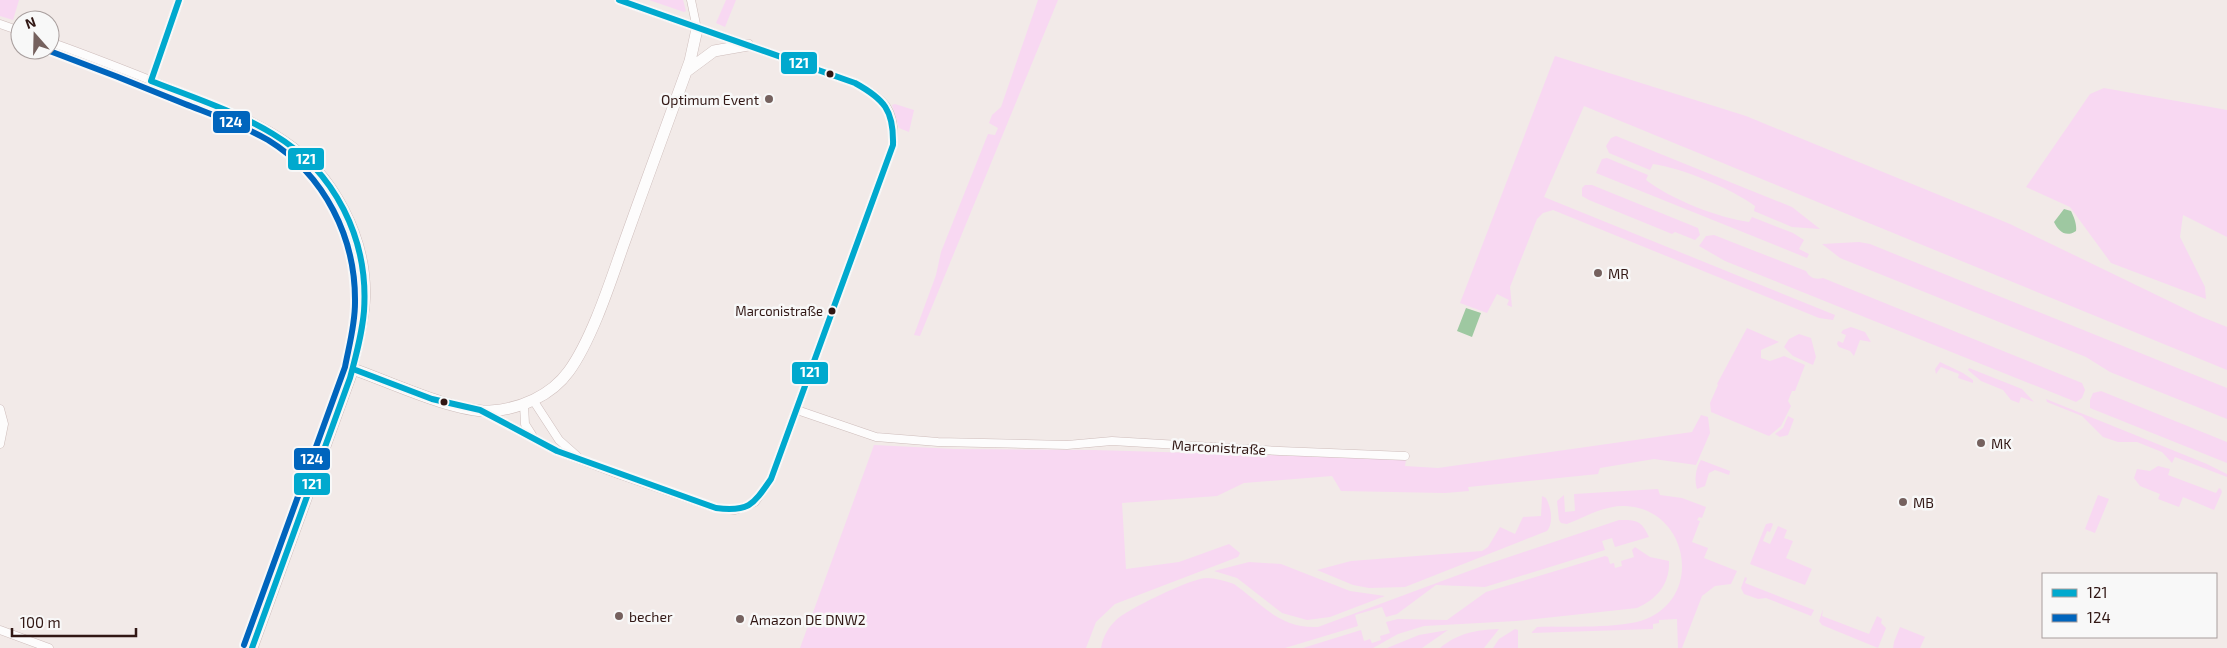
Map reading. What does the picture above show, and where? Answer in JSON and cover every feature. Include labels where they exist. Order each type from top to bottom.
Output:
[{"type":"street","points":[[151,80],[179,0]]},
{"type":"street","points":[[480,410],[557,450],[716,508],[735,510],[754,502],[771,479],[893,145],[895,126],[888,109],[875,94],[855,83],[619,0]]},
{"type":"street","points":[[353,369],[446,403],[466,409],[480,410],[512,408],[528,402],[559,382],[569,371],[589,334],[686,72],[697,29],[691,0]]},
{"type":"street","points":[[686,72],[714,51],[748,45]]},
{"type":"street","points":[[60,46],[151,80],[253,122],[284,140],[309,160],[328,182],[350,221],[360,252],[366,300],[353,369],[252,648]]},
{"type":"street","points":[[528,402],[525,424],[534,438]]},
{"type":"street","points":[[528,402],[559,440],[583,460]]},
{"type":"street","points":[[0,409],[4,424],[0,444]]},
{"type":"street","name":"Marconistraße","points":[[797,410],[876,437],[1067,445],[1112,441],[1405,456]]},
{"type":"street","points":[[0,630],[49,648]]},
{"type":"shaded area","points":[[0,0],[19,0],[16,10],[10,10],[10,19],[0,16]]},
{"type":"shaded area","points":[[649,0],[683,0],[686,11],[684,12]]},
{"type":"shaded area","points":[[726,0],[736,0],[725,27],[716,23]]},
{"type":"shaded area","points":[[1038,0],[1058,0],[920,336],[914,335],[936,275],[941,252],[988,134],[995,135],[998,128],[989,123],[992,115],[1001,107]]},
{"type":"shaded area","points":[[1555,56],[1746,116],[2010,224],[2202,317],[2227,327],[2227,370],[1584,106],[1544,197],[1835,315],[1833,320],[1819,318],[1553,210],[1543,213],[1537,219],[1510,287],[1512,307],[1507,305],[1509,300],[1497,294],[1487,313],[1460,303]]},
{"type":"shaded area","points":[[2104,88],[2227,110],[2227,237],[2183,215],[2180,237],[2205,287],[2206,299],[2111,263],[2070,207],[2026,187],[2090,94]]},
{"type":"shaded area","points":[[895,104],[914,110],[909,132],[899,128],[892,105]]},
{"type":"shaded area","points":[[1616,136],[1792,207],[1820,229],[1792,227],[1754,211],[1755,206],[1720,186],[1665,166],[1653,164],[1650,170],[1609,153],[1606,146],[1611,138]]},
{"type":"shaded area","points":[[1607,158],[1648,175],[1646,180],[1656,187],[1695,207],[1737,220],[1749,222],[1752,217],[1793,233],[1804,240],[1799,249],[1809,254],[1807,258],[1596,173],[1602,159]]},
{"type":"shaded area","points":[[1585,185],[1592,185],[1698,228],[1700,235],[1695,240],[1675,232],[1672,234],[1589,200],[1582,196],[1582,188]]},
{"type":"shaded area","points":[[2064,209],[2071,211],[2076,226],[2076,231],[2069,234],[2058,228],[2054,222]]},
{"type":"shaded area","points":[[1714,235],[1806,271],[1813,278],[1823,278],[2082,383],[2085,390],[2082,398],[2076,402],[1725,261],[1699,246],[1706,236]]},
{"type":"shaded area","points":[[1859,242],[1870,244],[2227,388],[2227,419],[2110,372],[2086,357],[1840,258],[1822,244]]},
{"type":"shaded area","points":[[1466,308],[1481,313],[1472,337],[1457,331]]},
{"type":"shaded area","points":[[1851,327],[1865,332],[1871,342],[1860,340],[1854,356],[1850,351],[1839,347],[1837,344],[1838,341],[1843,343],[1846,335],[1841,333],[1843,330]]},
{"type":"shaded area","points":[[1747,328],[1779,342],[1761,350],[1761,358],[1770,361],[1784,356],[1805,365],[1795,391],[1792,391],[1788,401],[1791,406],[1781,426],[1769,436],[1711,412],[1710,403],[1717,384]]},
{"type":"shaded area","points":[[1799,334],[1811,338],[1816,357],[1813,365],[1793,356],[1784,347],[1789,339]]},
{"type":"shaded area","points":[[1940,362],[1963,373],[1973,380],[1973,383],[1958,378],[1959,374],[1941,367],[1936,374],[1935,369]]},
{"type":"shaded area","points":[[1969,368],[2022,389],[2034,402],[2021,397],[2019,403],[2011,400],[2003,390],[1981,381],[1968,370]]},
{"type":"shaded area","points":[[2101,391],[2227,442],[2227,463],[2090,408],[2090,400],[2093,393]]},
{"type":"shaded area","points":[[2046,399],[2207,464],[2227,474],[2227,477],[2175,457],[2172,463],[2162,452],[2137,442],[2118,442],[2103,437],[2082,416],[2047,402]]},
{"type":"shaded area","points":[[1701,415],[1708,417],[1710,433],[1696,465],[1654,459],[1600,468],[1598,474],[1468,487],[1469,491],[1445,493],[1341,491],[1332,476],[1244,483],[1217,496],[1122,503],[1126,569],[1179,562],[1229,544],[1240,553],[1238,557],[1115,604],[1096,622],[1086,648],[800,648],[874,445],[954,449],[1094,450],[1406,459],[1405,466],[1438,468],[1692,432]]},
{"type":"shaded area","points":[[1788,416],[1794,419],[1788,435],[1780,437],[1775,434],[1783,428]]},
{"type":"shaded area","points":[[1701,460],[1730,471],[1729,475],[1715,470],[1709,473],[1705,486],[1697,489],[1696,474]]},
{"type":"shaded area","points":[[2158,466],[2170,469],[2168,475],[2216,493],[2219,488],[2221,489],[2222,492],[2214,510],[2183,497],[2179,507],[2158,499],[2160,494],[2140,486],[2134,478],[2137,469],[2150,471]]},
{"type":"shaded area","points":[[1658,489],[1660,495],[1682,498],[1706,507],[1702,518],[1699,517],[1697,520],[1700,521],[1692,542],[1708,548],[1704,558],[1737,571],[1731,584],[1715,586],[1702,596],[1682,648],[1678,648],[1677,619],[1659,620],[1659,623],[1653,624],[1653,629],[1531,633],[1537,627],[1609,626],[1636,622],[1646,619],[1665,607],[1676,592],[1682,573],[1681,554],[1674,536],[1663,521],[1646,510],[1618,506],[1603,509],[1567,524],[1561,523],[1557,501],[1564,495],[1565,512],[1575,511],[1574,494]]},
{"type":"shaded area","points":[[2098,495],[2109,499],[2095,533],[2085,529]]},
{"type":"shaded area","points":[[1542,496],[1546,498],[1550,510],[1551,519],[1547,531],[1405,587],[1369,588],[1353,585],[1317,570],[1351,561],[1482,551],[1488,547],[1500,527],[1515,534],[1523,517],[1541,516]]},
{"type":"shaded area","points":[[1619,520],[1638,522],[1649,537],[1615,547],[1612,538],[1602,541],[1605,550],[1485,587],[1436,585],[1397,614],[1386,617],[1382,607],[1355,615],[1358,626],[1285,648],[1101,648],[1108,630],[1121,616],[1164,593],[1199,579],[1214,579],[1234,584],[1282,620],[1305,627],[1318,627],[1485,565]]},
{"type":"shaded area","points":[[1766,524],[1773,524],[1770,532],[1767,531],[1763,541],[1770,544],[1778,526],[1787,530],[1784,538],[1793,541],[1786,558],[1812,569],[1805,585],[1750,564]]},
{"type":"shaded area","points":[[1635,547],[1650,557],[1669,561],[1667,577],[1661,590],[1651,600],[1637,608],[1516,621],[1424,626],[1398,634],[1373,648],[1303,648],[1361,630],[1364,641],[1370,639],[1372,643],[1381,640],[1380,636],[1390,633],[1386,622],[1398,619],[1447,620],[1486,592],[1605,556],[1608,557],[1610,564],[1614,563],[1615,568],[1622,566],[1621,561],[1634,557],[1632,550]]},
{"type":"shaded area","points":[[1249,562],[1281,564],[1350,591],[1385,596],[1330,617],[1307,620],[1282,613],[1237,578],[1214,571]]},
{"type":"shaded area","points":[[1745,577],[1747,578],[1745,583],[1814,610],[1811,616],[1766,598],[1758,599],[1744,594],[1741,588]]},
{"type":"shaded area","points":[[1823,609],[1822,616],[1869,634],[1877,616],[1882,619],[1881,623],[1886,628],[1878,648],[1822,625],[1819,621]]},
{"type":"shaded area","points":[[1900,627],[1925,637],[1920,648],[1893,648]]},
{"type":"shaded area","points":[[1499,629],[1484,648],[1440,648],[1468,633]]},
{"type":"shaded area","points":[[1515,629],[1518,630],[1518,648],[1493,648],[1499,639]]},
{"type":"shaded area","points":[[1448,630],[1422,648],[1387,648],[1419,635]]},
{"type":"transit line","name":"121","points":[[151,81],[179,0]]},
{"type":"transit line","name":"121","points":[[353,369],[432,399],[480,410],[557,451],[716,508],[736,509],[749,505],[765,488],[771,479],[893,145],[892,123],[889,114],[880,100],[855,83],[619,0]]},
{"type":"transit line","name":"124","points":[[60,55],[227,120],[268,140],[288,154],[306,171],[321,190],[343,232],[350,255],[355,303],[353,327],[345,367],[244,645]]},
{"type":"transit line","name":"121","points":[[151,81],[244,118],[295,149],[314,167],[344,209],[354,233],[361,258],[364,284],[364,311],[357,353],[350,378],[252,648]]},
{"type":"place","name":"Optimum Event","points":[[769,99]]},
{"type":"place","name":"MR","points":[[1598,273]]},
{"type":"place","name":"Marconistraße","points":[[832,311]]},
{"type":"place","name":"MK","points":[[1981,443]]},
{"type":"place","name":"MB","points":[[1903,502]]},
{"type":"place","name":"becher","points":[[619,616]]},
{"type":"place","name":"Amazon DE DNW2","points":[[740,619]]}]
